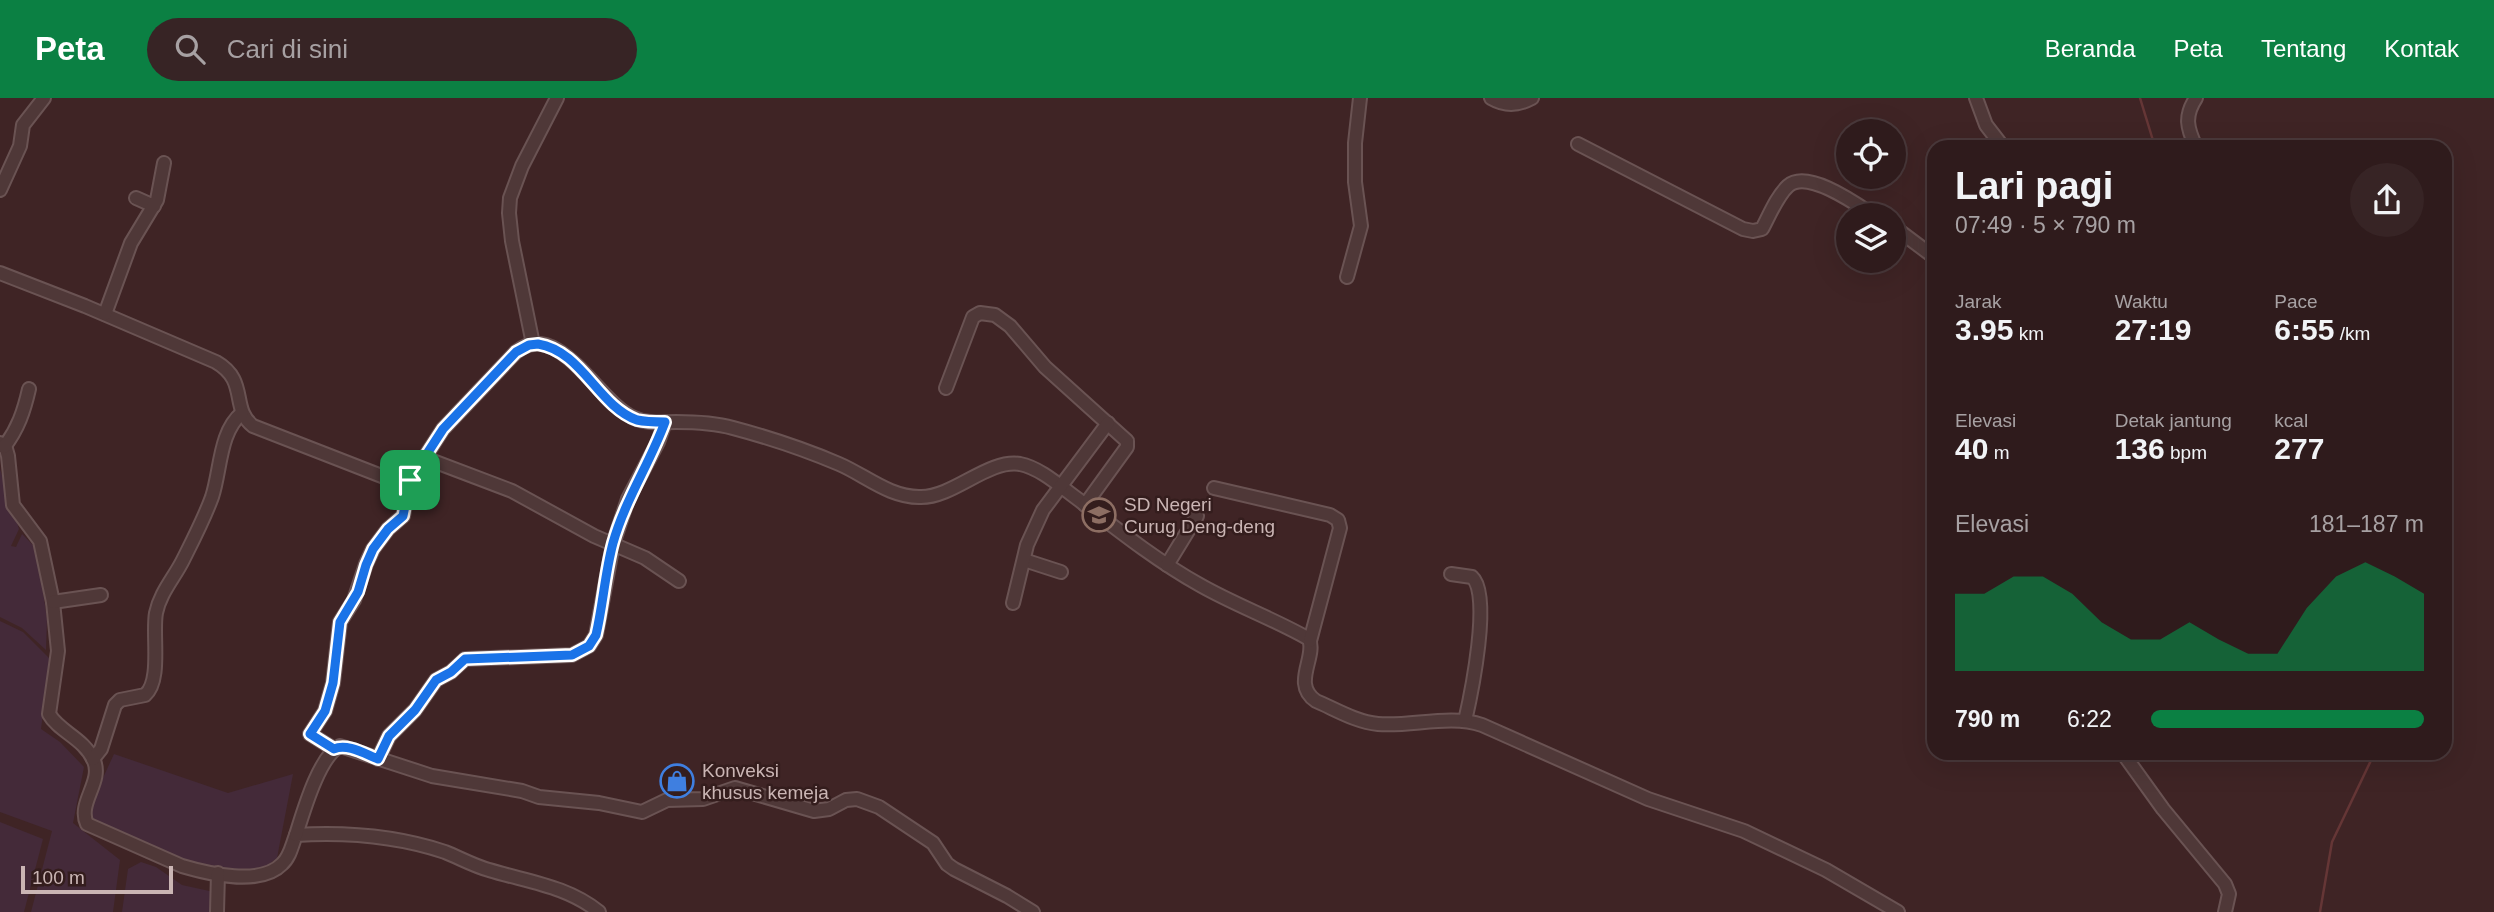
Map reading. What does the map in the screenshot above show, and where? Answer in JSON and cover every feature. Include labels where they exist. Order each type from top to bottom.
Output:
[{"type":"street","points":[[0,190],[20,146],[23,125],[44,98]]},
{"type":"street","points":[[533,344],[511,234],[510,198],[522,166],[557,98]]},
{"type":"street","points":[[1347,277],[1361,226],[1355,182],[1355,143],[1360,98]]},
{"type":"street","points":[[1491,98],[1511,105],[1532,98]]},
{"type":"street","points":[[1976,98],[1986,125],[1998,140]]},
{"type":"street","points":[[2193,140],[2187,120],[2196,98]]},
{"type":"street","points":[[1578,144],[1743,229],[1762,229],[1785,190],[1798,180],[1811,181],[1851,203]]},
{"type":"street","points":[[105,314],[131,243],[154,206],[160,189],[163,163]]},
{"type":"street","points":[[136,198],[154,206]]},
{"type":"street","points":[[1906,237],[1927,252]]},
{"type":"street","points":[[0,273],[105,314],[223,367],[233,376],[242,413],[253,426],[344,460],[388,480],[400,483],[410,480]]},
{"type":"street","points":[[946,388],[973,317],[979,313],[995,315],[1010,326],[1037,358],[1127,441],[1127,447],[1085,505]]},
{"type":"street","points":[[334,749],[310,734],[325,711],[333,683],[340,622],[358,592],[373,549],[388,529],[403,516],[410,480],[443,429],[516,352],[533,344],[550,346],[562,353],[630,416],[643,421],[710,424],[744,431],[836,463],[880,486],[909,496],[939,494],[1012,464],[1031,468],[1167,565],[1218,595],[1310,641]]},
{"type":"street","points":[[29,388],[22,417],[15,432],[2,445],[8,456],[13,505],[40,541],[53,602],[58,650],[49,714],[57,724],[76,737],[93,759],[96,773],[84,812],[87,824],[182,866],[253,877],[270,873],[287,859],[318,777],[334,749],[340,746],[443,778],[522,791],[545,798],[598,803],[642,812],[667,800],[703,799],[735,788],[814,811],[824,810],[850,799],[870,802],[933,843],[947,864],[954,869],[1007,895],[1032,912]]},
{"type":"street","points":[[93,759],[101,749],[115,705],[120,700],[145,695],[153,686],[158,603],[203,518],[213,494],[231,425],[242,413]]},
{"type":"street","points":[[378,759],[389,736],[415,710],[436,680],[451,672],[465,659],[560,656],[579,653],[589,646],[596,635],[612,544],[628,499],[658,442],[665,422]]},
{"type":"street","points":[[1013,603],[1024,560],[1043,510],[1108,423]]},
{"type":"street","points":[[425,458],[512,491],[612,544],[645,558],[679,581]]},
{"type":"street","points":[[1214,488],[1329,515],[1338,520],[1340,528],[1310,641],[1305,684],[1307,692],[1316,701],[1369,723],[1393,725],[1465,721],[1492,729],[1648,799],[1744,831],[1826,870],[1898,912]]},
{"type":"street","points":[[1167,565],[1197,516]]},
{"type":"street","points":[[1024,560],[1061,572]]},
{"type":"street","points":[[1451,574],[1472,577],[1480,590],[1478,650],[1465,721]]},
{"type":"street","points":[[53,602],[101,595]]},
{"type":"street","points":[[2128,760],[2163,809],[2225,884],[2229,894],[2225,912]]},
{"type":"street","points":[[296,835],[354,834],[444,852],[487,870],[568,892],[599,912]]},
{"type":"street","points":[[217,912],[218,873]]},
{"type":"shaded area","points":[[0,469],[19,529],[11,546],[16,547],[22,534],[35,547],[47,619],[46,650],[22,628],[0,617]]},
{"type":"shaded area","points":[[0,621],[23,632],[50,659],[41,729],[60,742],[84,767],[73,823],[120,860],[113,912],[31,912],[52,831],[0,812]]},
{"type":"shaded area","points":[[114,754],[228,793],[293,774],[277,858],[259,872],[208,869],[92,824],[90,806]]},
{"type":"shaded area","points":[[0,822],[43,839],[24,912],[0,912]]},
{"type":"shaded area","points":[[141,862],[156,867],[182,885],[214,892],[216,912],[122,912],[128,869]]},
{"type":"waterway","points":[[2140,98],[2153,140]]},
{"type":"waterway","points":[[2320,912],[2332,842],[2371,760]]},
{"type":"place","name":"SD Negeri Curug Deng-deng","points":[[1099,515]]},
{"type":"place","name":"Konveksi khusus kemeja","points":[[677,781]]},
{"type":"route","points":[[529,345],[550,346],[562,353],[630,416],[643,421],[665,422],[658,442],[628,499],[612,544],[599,624],[589,646],[572,655],[465,659],[451,672],[436,680],[415,710],[389,736],[378,759],[347,747],[334,749],[310,734],[325,711],[333,683],[340,622],[358,592],[373,549],[388,529],[403,516],[410,480],[443,429],[516,352],[529,345]]}]
